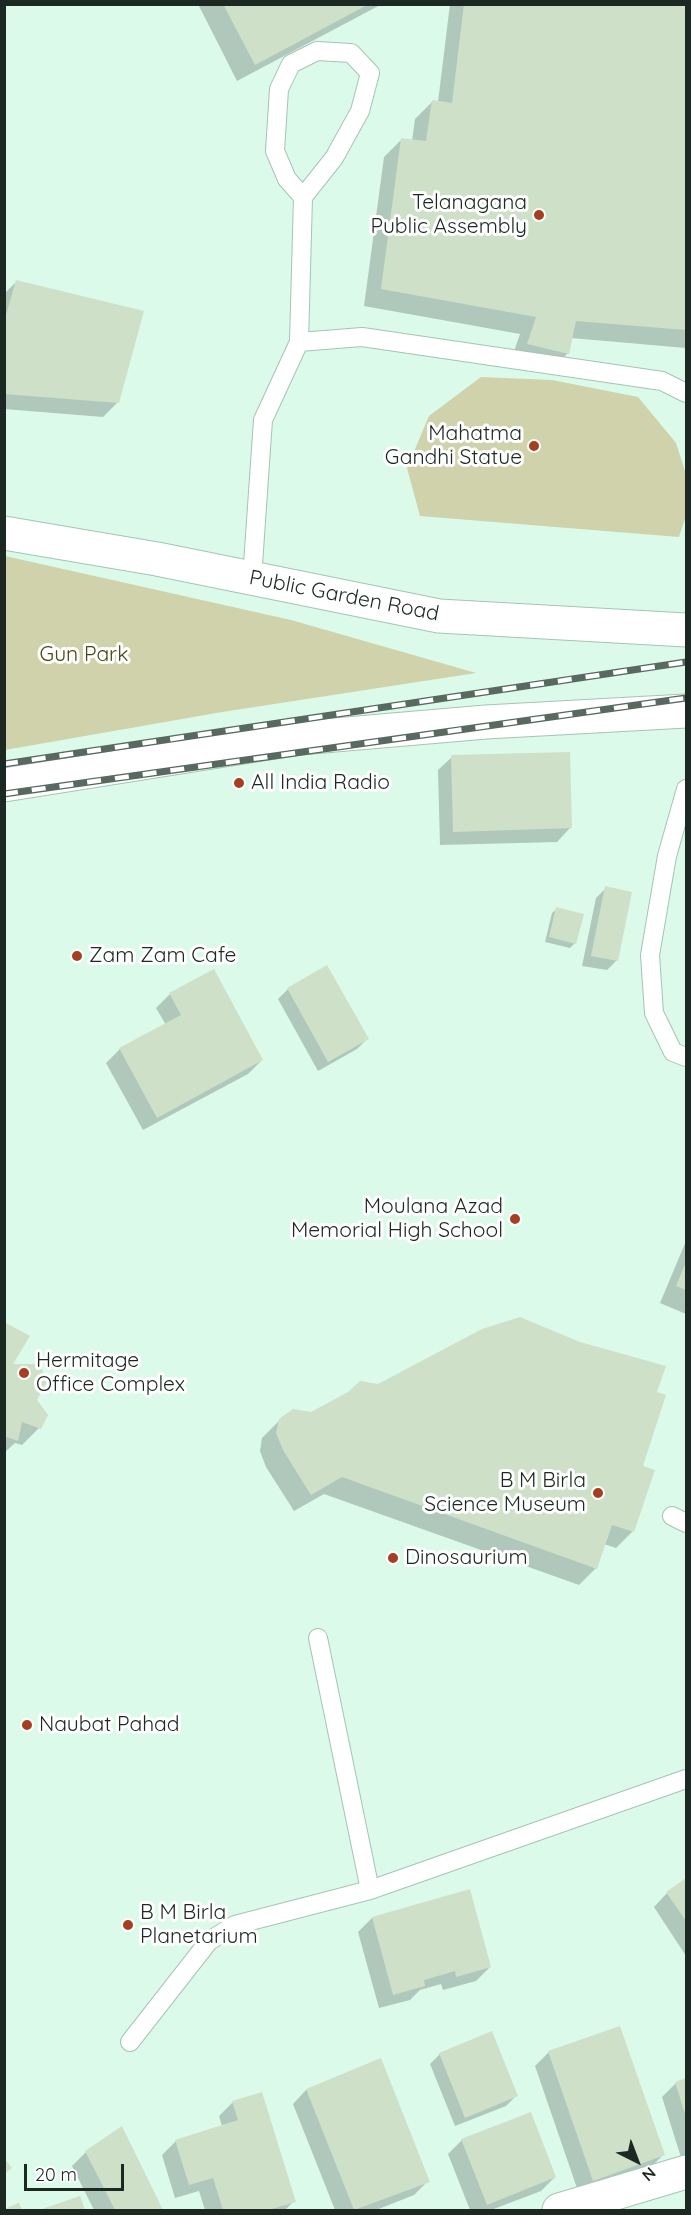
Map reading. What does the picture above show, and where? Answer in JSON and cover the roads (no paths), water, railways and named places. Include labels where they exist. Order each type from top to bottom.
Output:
[{"type":"main road","name":"Public Garden Road","points":[[4,533],[157,560],[439,616],[687,630]]},
{"type":"main road","points":[[4,785],[300,738],[486,722],[687,711]]},
{"type":"main road","points":[[559,2211],[687,2172]]},
{"type":"lane","points":[[252,579],[263,420],[299,342],[303,197],[334,158],[360,111],[370,73],[351,53],[317,51],[291,64],[279,89],[275,152],[287,179],[303,197]]},
{"type":"lane","points":[[299,342],[362,337],[662,381],[687,393]]},
{"type":"lane","points":[[687,789],[667,856],[650,955],[654,1013],[673,1052],[687,1057]]},
{"type":"lane","points":[[318,1638],[370,1890]]},
{"type":"lane","points":[[130,2042],[209,1941],[235,1925],[370,1890],[687,1779]]},
{"type":"railway","points":[[4,764],[686,662]]},
{"type":"railway","points":[[4,794],[686,698]]},
{"type":"place","name":"Telanagana Public Assembly","points":[[539,215]]},
{"type":"place","name":"Mahatma Gandhi Statue","points":[[534,446]]},
{"type":"place","name":"All India Radio","points":[[239,783]]},
{"type":"place","name":"Zam Zam Cafe","points":[[77,956]]},
{"type":"place","name":"Moulana Azad Memorial High School","points":[[515,1219]]},
{"type":"place","name":"Hermitage Office Complex","points":[[24,1373]]},
{"type":"place","name":"B M Birla Science Museum","points":[[598,1493]]},
{"type":"place","name":"Dinosaurium","points":[[393,1558]]},
{"type":"place","name":"Naubat Pahad","points":[[27,1725]]},
{"type":"place","name":"B M Birla Planetarium","points":[[128,1925]]},
{"type":"park label","name":"Gun Park","points":[[84,655]]}]
